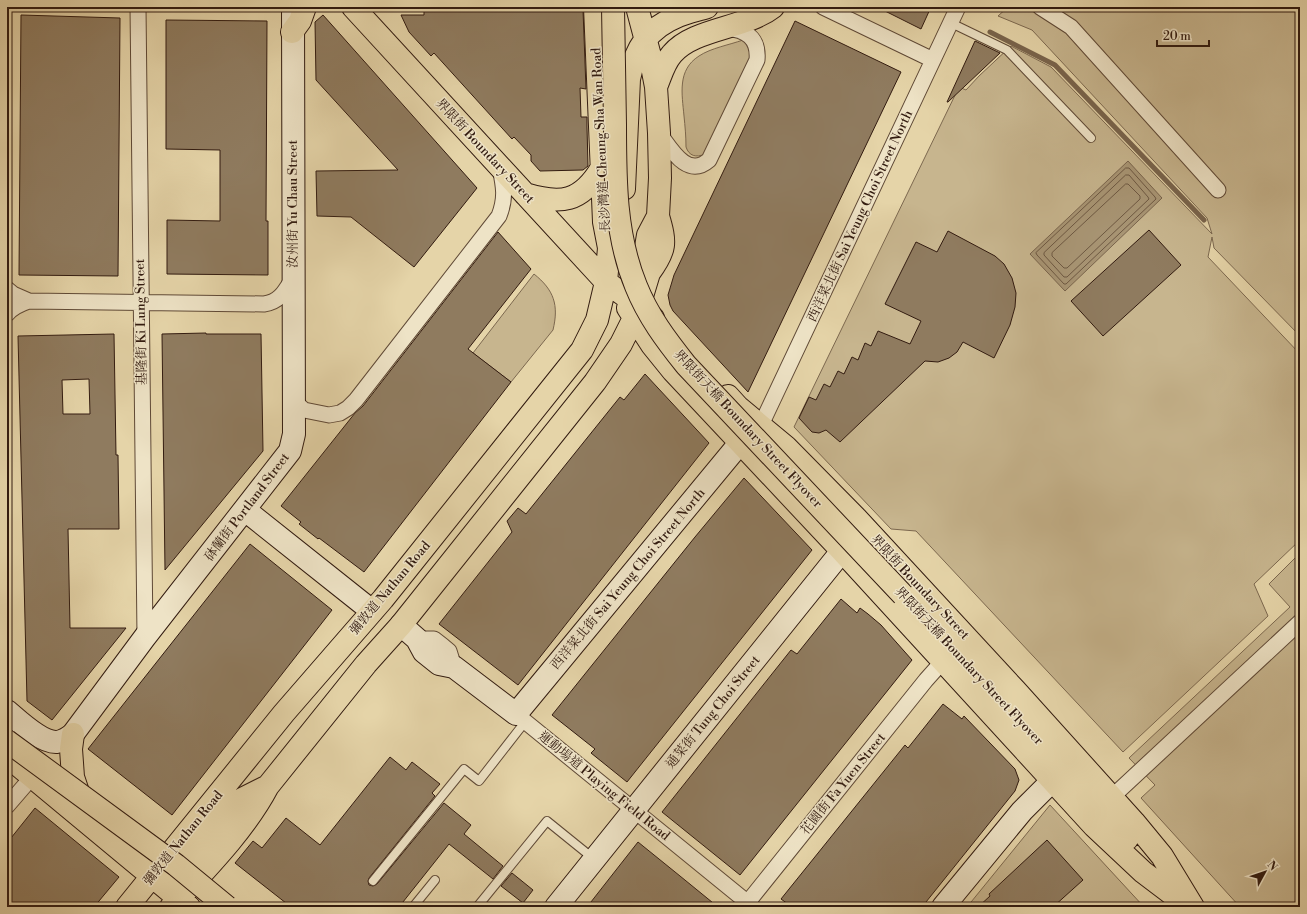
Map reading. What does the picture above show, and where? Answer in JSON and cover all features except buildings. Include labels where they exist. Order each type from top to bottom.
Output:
[{"type":"main road","name":"長沙灣道 Cheung Sha Wan Road","points":[[599,7],[601,169],[604,222],[609,248]]},
{"type":"main road","name":"界限街天橋 Boundary Street Flyover","points":[[599,7],[615,164],[617,208],[622,238],[635,285],[654,323],[666,341],[686,365],[888,578],[1058,775]]},
{"type":"main road","points":[[636,312],[649,273],[657,263],[664,245],[664,238],[658,216],[659,133],[656,87],[646,39],[637,7]]},
{"type":"main road","name":"長沙灣道 Cheung Sha Wan Road","points":[[609,248],[617,231],[624,191],[629,79],[632,63],[639,48],[646,39],[664,23],[678,16],[707,7]]},
{"type":"main road","points":[[656,87],[664,68],[677,50],[688,42],[748,21],[773,7]]},
{"type":"main road","name":"界限街 Boundary Street","points":[[362,10],[499,167],[636,312],[672,334],[738,407],[786,447],[879,542],[1112,797],[1162,856],[1185,904]]},
{"type":"main road","points":[[525,194],[540,199],[554,201],[568,199],[582,193],[588,188],[601,169]]},
{"type":"main road","name":"彌敦道 Nathan Road","points":[[171,895],[284,713],[384,599],[582,350],[613,288],[609,248]]},
{"type":"main road","name":"界限街 Boundary Street","points":[[636,312],[652,345],[673,371],[944,661],[1058,775],[1122,834],[1185,904]]},
{"type":"main road","name":"彌敦道 Nathan Road","points":[[127,907],[171,895],[198,879],[259,802],[268,786],[366,664],[401,625],[595,382],[621,344],[636,312]]},
{"type":"main road","points":[[73,734],[71,749],[73,777],[83,807],[94,828]]},
{"type":"main road","points":[[7,741],[176,865],[227,907]]},
{"type":"main road","points":[[7,756],[94,828],[171,895]]},
{"type":"street","name":"基隆街 Ki Lung Street","points":[[138,7],[145,637]]},
{"type":"street","points":[[823,7],[933,60]]},
{"type":"street","name":"西洋菜北街 Sai Yeung Choi Street North","points":[[761,425],[958,7]]},
{"type":"street","points":[[1040,7],[1071,27],[1218,190]]},
{"type":"street","name":"汝州街 Yu Chau Street","points":[[293,13],[294,400]]},
{"type":"street","points":[[659,133],[679,159],[690,166],[700,166],[712,156],[757,60],[756,44],[749,36],[741,30],[725,28]]},
{"type":"street","points":[[294,400],[304,410],[329,415],[340,413],[356,400],[499,216],[503,205],[504,192],[499,167]]},
{"type":"street","points":[[7,314],[12,308],[29,302],[271,303],[282,295],[293,278]]},
{"type":"street","points":[[7,289],[29,302]]},
{"type":"street","name":"砵蘭街 Portland Street","points":[[73,734],[145,637],[290,451],[294,434],[294,400]]},
{"type":"street","name":"西洋菜北街 Sai Yeung Choi Street North","points":[[521,718],[740,443]]},
{"type":"street","points":[[245,510],[372,611]]},
{"type":"street","name":"通菜街 Tung Choi Street","points":[[556,907],[842,551],[855,538],[866,537],[879,542]]},
{"type":"street","points":[[1112,797],[1300,622]]},
{"type":"street","name":"運動場道 Playing Field Road","points":[[401,625],[418,639],[424,652],[439,664],[454,667],[521,718],[748,905]]},
{"type":"street","name":"花園街 Fa Yuen Street","points":[[748,905],[926,680],[944,661]]},
{"type":"street","points":[[7,711],[46,741],[56,742],[65,740],[73,734]]},
{"type":"street","points":[[943,907],[1022,811],[1058,775]]},
{"type":"street","points":[[7,806],[32,777]]},
{"type":"lane","points":[[951,23],[1007,50],[1091,138]]},
{"type":"lane","points":[[372,881],[464,769],[479,781],[521,718]]},
{"type":"lane","points":[[478,907],[547,821],[594,859]]},
{"type":"lane","points":[[413,907],[435,880]]},
{"type":"shaded area","points":[[1008,7],[1300,7],[1300,336],[1214,248],[1212,237],[1208,257],[1300,354],[1300,540],[1254,584],[1268,616],[1123,752],[916,531],[891,529],[794,427],[959,87],[966,90],[1011,46],[1051,67],[1212,234],[1207,218],[1032,30],[998,16]]},
{"type":"shaded area","points":[[743,40],[747,43],[751,57],[705,154],[699,156],[693,155],[687,150],[686,147],[682,99],[682,83],[687,68],[704,53]]},
{"type":"shaded area","points":[[534,274],[541,280],[550,292],[555,306],[555,321],[553,330],[511,382],[473,353]]},
{"type":"shaded area","points":[[1300,553],[1300,907],[1240,907],[1141,798],[1155,785],[1129,758],[1290,607],[1269,584]]},
{"type":"shaded area","points":[[1050,805],[1144,907],[967,907]]},
{"type":"water","points":[[1128,161],[1162,198],[1065,291],[1030,254]]},
{"type":"waterway","points":[[990,32],[1055,65],[1204,220]]}]
